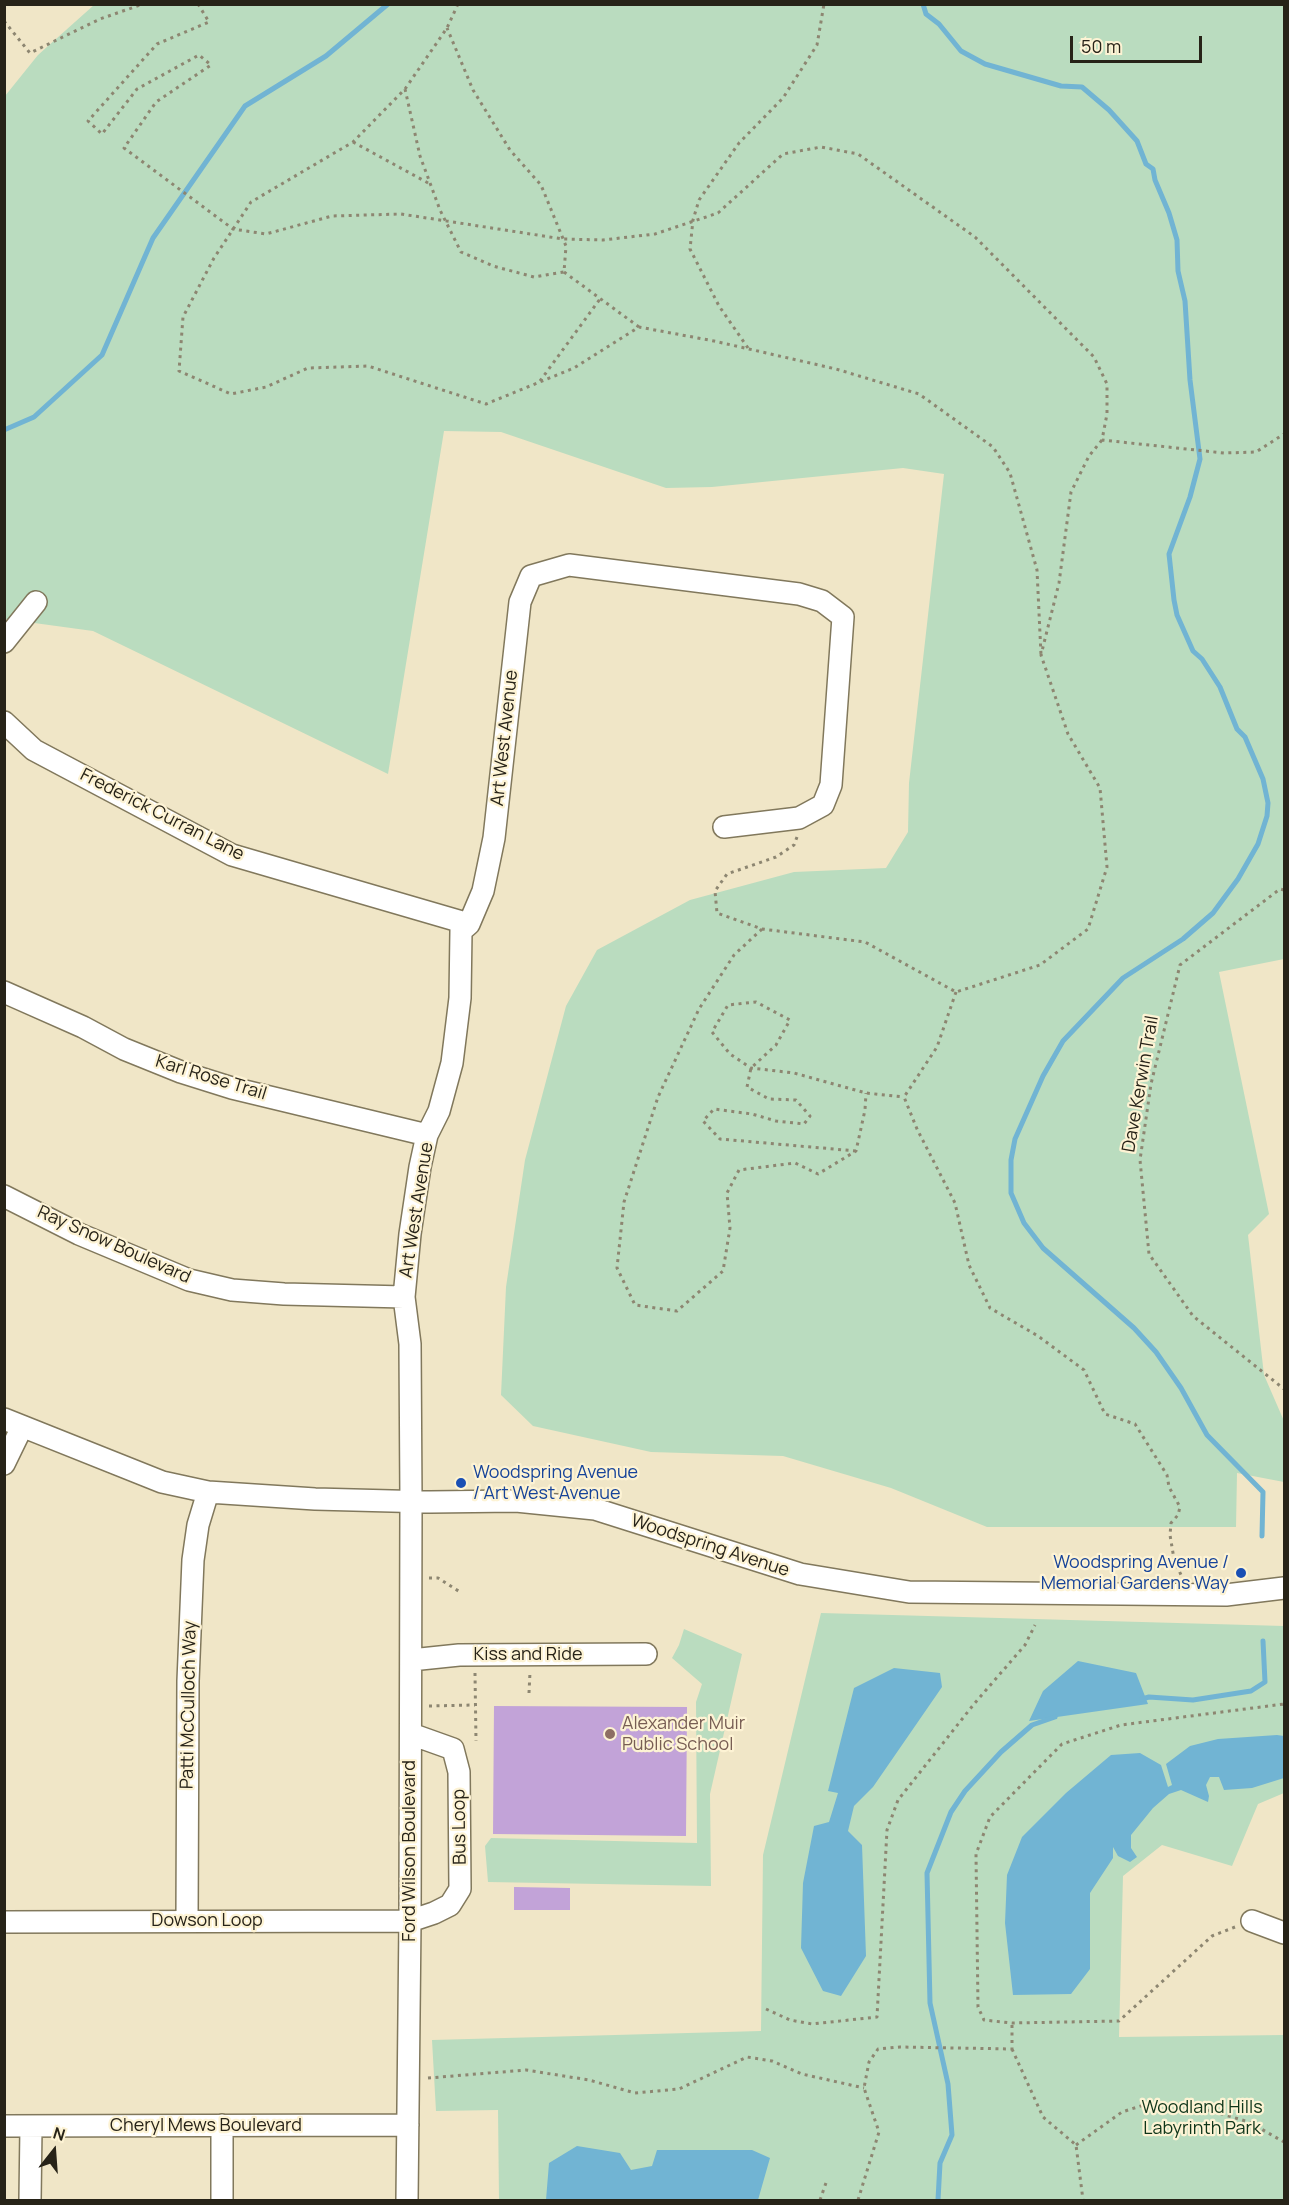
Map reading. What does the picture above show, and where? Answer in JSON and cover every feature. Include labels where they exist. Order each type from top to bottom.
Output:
[{"type":"street","name":"Art West Avenue","points":[[411,1502],[410,1344],[405,1297],[412,1223],[427,1135],[439,1111],[452,1063],[460,998],[461,931],[469,924],[483,891],[494,838],[520,602],[531,576],[569,565],[799,594],[822,600],[843,617],[831,785],[823,805],[799,818],[724,827]]},
{"type":"street","points":[[4,642],[36,602]]},
{"type":"street","name":"Frederick Curran Lane","points":[[4,722],[34,750],[232,855],[469,924]]},
{"type":"street","name":"Karl Rose Trail","points":[[4,992],[82,1027],[124,1049],[181,1072],[232,1088],[427,1135]]},
{"type":"street","name":"Ray Snow Boulevard","points":[[4,1196],[79,1234],[189,1280],[232,1290],[284,1294],[405,1297]]},
{"type":"street","points":[[4,1464],[13,1423]]},
{"type":"street","name":"Woodspring Avenue","points":[[13,1423],[162,1482],[208,1491],[315,1499],[411,1502],[516,1501],[595,1509],[800,1574],[909,1592],[1226,1595],[1284,1588]]},
{"type":"street","name":"Patti McCulloch Way","points":[[187,1920],[189,1659],[195,1548],[198,1525],[208,1491]]},
{"type":"street","name":"Ford Wilson Boulevard","points":[[407,2200],[411,1502]]},
{"type":"street","name":"Kiss and Ride","points":[[411,1660],[459,1655],[646,1654]]},
{"type":"street","name":"Bus Loop","points":[[410,1921],[450,1905],[460,1889],[459,1772],[453,1749],[411,1734]]},
{"type":"street","name":"Dowson Loop","points":[[4,1922],[410,1921]]},
{"type":"street","points":[[1252,1921],[1284,1933]]},
{"type":"street","points":[[222,2125],[222,2200]]},
{"type":"street","name":"Cheryl Mews Boulevard","points":[[4,2126],[408,2125]]},
{"type":"street","points":[[30,2200],[31,2127]]},
{"type":"path","points":[[4,21],[30,53],[100,19],[143,4]]},
{"type":"path","points":[[198,4],[209,22],[157,44],[88,121],[102,134],[137,89],[199,55],[212,65],[156,102],[124,148],[233,229],[266,234],[332,216],[401,214],[563,239],[603,240],[656,234],[718,213],[783,154],[821,147],[858,154],[975,237],[1094,357],[1107,384],[1107,414],[1102,440],[1089,456],[1071,492],[1059,583],[1041,655]]},
{"type":"path","points":[[458,4],[447,28],[405,90],[353,142],[251,202],[214,258],[183,317],[179,371],[231,394],[267,387],[308,368],[368,366],[486,404],[574,368],[639,327]]},
{"type":"path","points":[[749,349],[719,306],[690,249],[693,220],[699,200],[739,143],[783,99],[817,45],[824,4]]},
{"type":"path","points":[[447,28],[473,90],[510,150],[541,185],[566,246],[564,273]]},
{"type":"path","points":[[405,90],[420,156],[445,221],[462,252],[493,266],[534,278],[564,273],[639,327],[836,369],[919,394],[993,447],[1010,473],[1037,570],[1041,655],[1068,734],[1100,788],[1107,867],[1088,929],[1040,965],[956,992],[865,942],[762,929],[717,913],[715,891],[727,874],[776,857],[794,845],[799,833],[799,818]]},
{"type":"path","points":[[353,142],[430,184]]},
{"type":"path","points":[[539,383],[600,299]]},
{"type":"path","points":[[1102,440],[1224,453],[1256,452],[1284,434]]},
{"type":"path","name":"Dave Kerwin Trail","points":[[1284,890],[1280,889],[1180,965],[1151,1084],[1140,1160],[1149,1254],[1193,1316],[1284,1389]]},
{"type":"path","points":[[762,929],[734,955],[699,1009],[658,1097],[624,1203],[618,1257],[617,1268],[635,1305],[677,1311],[723,1271],[730,1228],[728,1193],[739,1170],[795,1163],[818,1174],[856,1151],[865,1110],[866,1093]]},
{"type":"path","points":[[904,1097],[937,1047],[956,992]]},
{"type":"path","points":[[856,1151],[720,1139],[703,1121],[714,1109],[804,1124],[810,1116],[796,1100],[769,1099],[747,1087],[751,1068],[776,1045],[790,1020],[756,1002],[728,1005],[712,1032],[730,1054],[751,1068],[794,1073],[866,1093],[904,1097]]},
{"type":"path","points":[[904,1097],[916,1129],[955,1203],[969,1265],[990,1308],[1038,1336],[1084,1370],[1105,1414],[1135,1424],[1167,1475],[1169,1486],[1180,1507],[1172,1523],[1170,1535],[1174,1559],[1181,1575]]},
{"type":"path","points":[[427,1578],[438,1578],[460,1592]]},
{"type":"path","points":[[766,2009],[790,2020],[812,2024],[877,2017],[887,1830],[898,1800],[974,1704],[1025,1645],[1035,1625]]},
{"type":"path","points":[[475,1668],[476,1741]]},
{"type":"path","points":[[1252,1921],[1212,1936],[1119,2021],[1011,2024],[984,2020],[978,2007],[976,1854],[990,1817],[1062,1744],[1121,1725],[1284,1704]]},
{"type":"path","points":[[428,1706],[475,1705]]},
{"type":"path","points":[[1011,2024],[1012,2049],[1043,2117],[1076,2145],[1083,2200]]},
{"type":"path","points":[[858,2200],[879,2132],[864,2088],[869,2062],[879,2049],[964,2046],[1012,2049]]},
{"type":"path","points":[[426,2078],[526,2070],[589,2080],[635,2093],[680,2089],[747,2057],[772,2061],[802,2074],[864,2088]]},
{"type":"path","points":[[1076,2145],[1122,2112],[1147,2104],[1174,2104],[1215,2112],[1249,2122],[1284,2142]]},
{"type":"path","points":[[820,2200],[827,2180]]},
{"type":"green space","points":[[94,5],[1284,5],[1284,959],[1219,972],[1269,1214],[1248,1235],[1264,1375],[1284,1421],[1284,1482],[1237,1473],[1236,1527],[987,1527],[891,1488],[783,1456],[651,1452],[533,1426],[501,1395],[506,1287],[525,1160],[566,1006],[597,950],[690,900],[794,872],[886,868],[908,832],[909,783],[944,474],[903,468],[712,487],[666,488],[501,432],[444,431],[388,774],[93,631],[5,619],[5,96],[38,55]]},
{"type":"green space","name":"Woodland Hills Labyrinth Park","points":[[821,1613],[1284,1626],[1284,1793],[1258,1804],[1232,1866],[1162,1845],[1123,1876],[1119,2037],[1284,2035],[1284,2200],[499,2200],[498,2110],[436,2111],[432,2040],[761,2031],[763,1855]]},
{"type":"green space","points":[[684,1629],[742,1654],[710,1794],[711,1886],[488,1882],[485,1846],[491,1838],[697,1843],[696,1702],[702,1684],[672,1658]]},
{"type":"water","points":[[1078,1661],[1136,1673],[1148,1704],[1029,1721],[1043,1691]]},
{"type":"water","points":[[894,1668],[940,1673],[942,1687],[873,1787],[854,1806],[848,1831],[862,1845],[866,1956],[841,1996],[823,1991],[801,1948],[803,1883],[814,1826],[829,1822],[838,1793],[828,1791],[854,1688]]},
{"type":"water","points":[[1284,1736],[1284,1778],[1252,1788],[1224,1790],[1219,1777],[1210,1777],[1206,1785],[1208,1802],[1181,1790],[1169,1794],[1153,1808],[1131,1835],[1131,1848],[1137,1857],[1130,1862],[1118,1856],[1113,1847],[1113,1858],[1090,1893],[1090,1969],[1071,1994],[1013,1995],[1005,1923],[1007,1875],[1022,1837],[1066,1793],[1111,1755],[1140,1753],[1161,1765],[1168,1787],[1172,1785],[1166,1764],[1190,1746],[1218,1739]]},
{"type":"water","points":[[577,2146],[620,2153],[631,2170],[652,2166],[657,2150],[752,2150],[770,2158],[758,2200],[546,2200],[549,2163]]},
{"type":"building","points":[[494,1706],[687,1707],[686,1836],[493,1834]]},
{"type":"building","points":[[514,1887],[570,1888],[570,1910],[514,1910]]},
{"type":"waterway","points":[[4,430],[34,417],[102,355],[153,238],[245,106],[326,56],[388,4]]},
{"type":"waterway","points":[[923,4],[926,14],[939,24],[961,51],[985,64],[1061,86],[1082,87],[1109,110],[1137,141],[1146,164],[1153,169],[1177,240],[1178,271],[1185,301],[1190,380],[1200,459],[1190,497],[1169,554],[1174,600],[1177,615],[1193,651],[1202,659],[1220,687],[1237,729],[1245,737],[1263,779],[1268,803],[1267,816],[1258,844],[1238,879],[1213,913],[1183,939],[1123,978],[1063,1041],[1043,1076],[1015,1139],[1011,1160],[1011,1193],[1024,1223],[1043,1248],[1134,1328],[1156,1352],[1181,1388],[1207,1435],[1263,1492],[1262,1536]]},
{"type":"waterway","points":[[1142,1699],[1149,1697],[1193,1700],[1251,1691],[1265,1682],[1263,1641]]},
{"type":"waterway","points":[[938,2200],[940,2163],[952,2135],[948,2084],[930,2003],[927,1873],[951,1812],[965,1791],[1001,1752],[1032,1725],[1055,1717]]},
{"type":"place","name":"Woodspring Avenue / Art West Avenue","points":[[461,1483]]},
{"type":"place","name":"Woodspring Avenue / Memorial Gardens Way","points":[[1241,1573]]},
{"type":"place","name":"Alexander Muir Public School","points":[[610,1734]]}]
